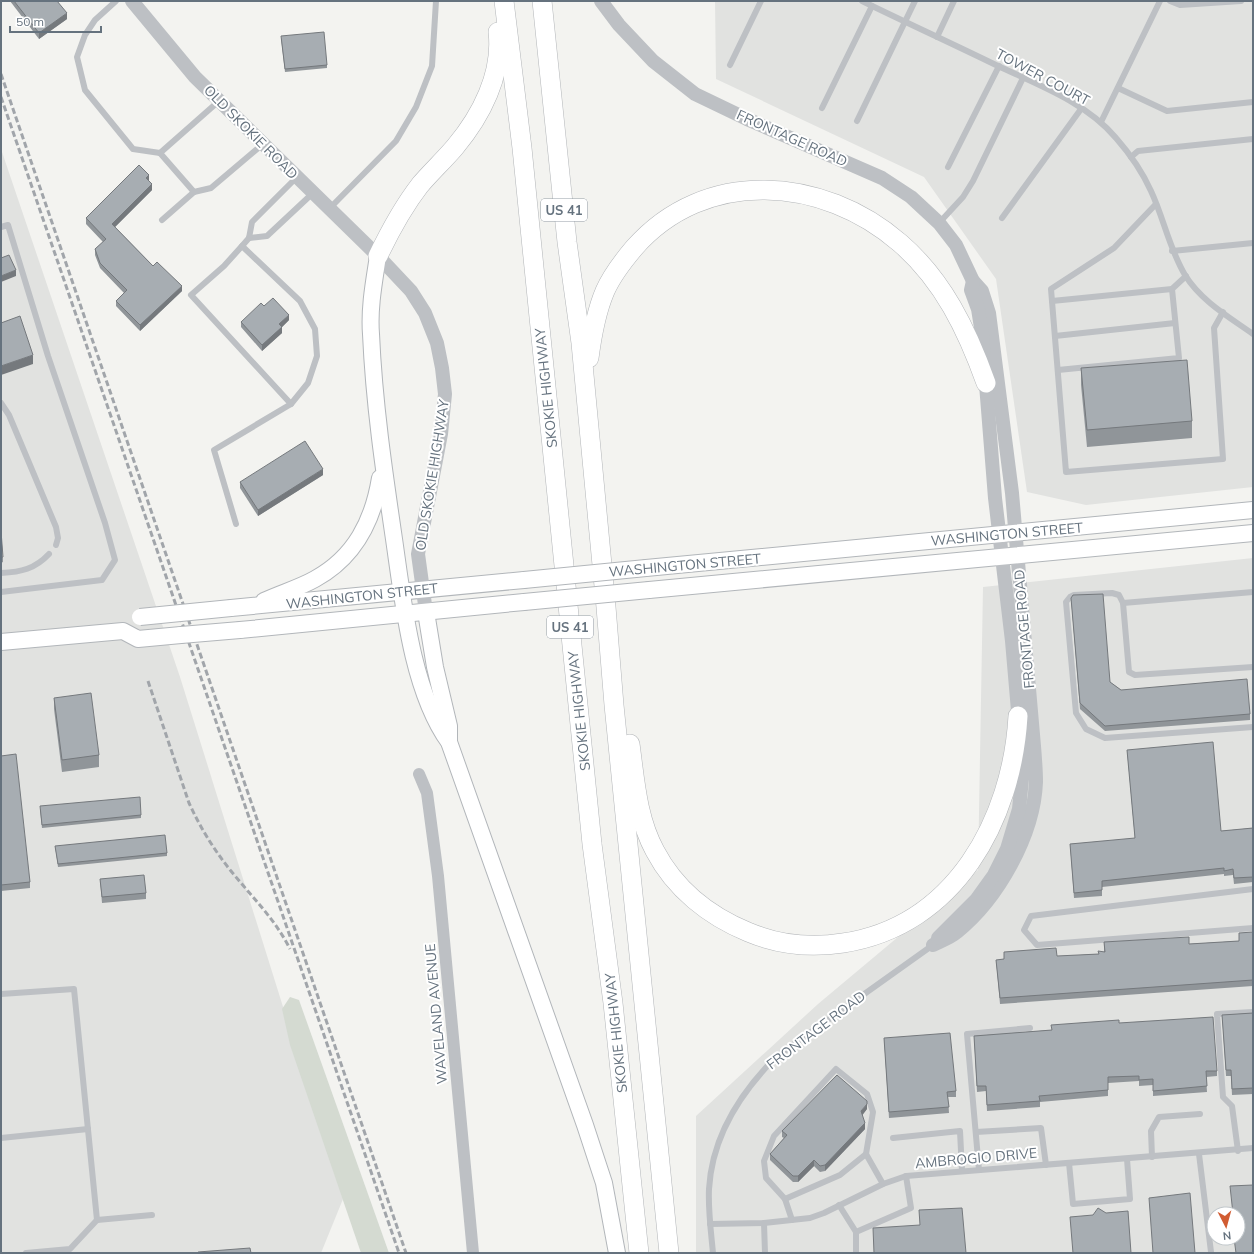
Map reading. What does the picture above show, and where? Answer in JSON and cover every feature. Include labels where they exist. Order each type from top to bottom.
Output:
[{"type":"highway","points":[[378,256],[389,232],[420,185],[470,128],[485,103],[497,63],[500,41],[495,1]]},
{"type":"highway","name":"SKOKIE HIGHWAY","points":[[504,1],[522,148],[592,844],[614,1004],[639,1253]]},
{"type":"highway","name":"US 41","points":[[542,1],[588,420],[614,705],[669,1253]]},
{"type":"highway","points":[[588,420],[588,364],[593,329],[606,290],[622,263],[642,239],[656,227],[678,212],[712,197],[755,189],[774,189],[807,194],[841,206],[866,218],[900,243],[924,266],[953,306],[966,332],[986,383]]},
{"type":"highway","points":[[606,606],[624,706],[639,808],[644,828],[655,851],[667,870],[683,890],[702,907],[728,924],[761,937],[799,945],[824,945],[859,940],[884,933],[906,922],[938,900],[962,874],[980,848],[994,820],[1005,793],[1016,745],[1018,716]]},
{"type":"main road","points":[[378,256],[372,296],[370,334],[383,464],[405,614],[417,669],[438,727],[449,742],[585,1125],[604,1183],[617,1253]]},
{"type":"main road","points":[[253,606],[315,579],[347,556],[371,516],[377,498],[383,464]]},
{"type":"main road","name":"WASHINGTON STREET","points":[[123,631],[132,618],[140,617],[1253,510]]},
{"type":"main road","name":"WASHINGTON STREET","points":[[1,642],[123,631],[138,639],[1253,533]]},
{"type":"main road","name":"OLD SKOKIE HIGHWAY","points":[[426,612],[435,666],[449,726],[449,742]]},
{"type":"street","name":"OLD SKOKIE ROAD","points":[[132,1],[166,44],[219,101],[378,256]]},
{"type":"street","name":"FRONTAGE ROAD","points":[[601,1],[619,25],[653,61],[695,94],[747,119],[882,178],[911,197],[939,223],[956,245],[974,282],[982,291],[989,313],[1016,533],[1036,783],[1031,813],[1021,842],[994,892],[956,933],[933,945]]},
{"type":"street","name":"OLD SKOKIE HIGHWAY","points":[[378,256],[411,291],[425,313],[437,343],[442,368],[444,413],[418,554],[426,612]]},
{"type":"street","name":"FRONTAGE ROAD","points":[[933,945],[944,931],[976,900],[994,875],[1007,849],[1019,809],[1024,769],[1001,556],[982,334],[978,309],[971,290],[974,282]]},
{"type":"street","name":"WAVELAND AVENUE","points":[[419,774],[427,793],[438,876],[473,1253]]},
{"type":"lane","points":[[116,1],[95,20],[85,36],[77,57],[85,90],[132,149],[160,153],[194,192]]},
{"type":"lane","points":[[329,209],[396,141],[416,107],[432,66],[436,1]]},
{"type":"lane","points":[[730,65],[761,1]]},
{"type":"lane","name":"TOWER COURT","points":[[862,1],[1056,94],[1101,122],[1132,157],[1142,174],[1156,204],[1172,251],[1186,276],[1200,294],[1253,334]]},
{"type":"lane","points":[[857,121],[915,1]]},
{"type":"lane","points":[[937,37],[954,1]]},
{"type":"lane","points":[[1101,122],[1160,1]]},
{"type":"lane","points":[[1170,1],[1180,5],[1241,1]]},
{"type":"lane","points":[[822,108],[872,6]]},
{"type":"lane","points":[[948,167],[999,66]]},
{"type":"lane","points":[[939,223],[963,197],[973,181],[1023,78]]},
{"type":"lane","points":[[1118,88],[1167,111],[1253,102]]},
{"type":"lane","points":[[160,153],[219,101]]},
{"type":"lane","points":[[1002,218],[1081,109]]},
{"type":"lane","points":[[1132,157],[1138,151],[1253,139]]},
{"type":"lane","points":[[162,220],[194,192],[211,188],[263,144]]},
{"type":"lane","points":[[291,404],[191,295],[224,266],[249,238],[252,222],[297,178]]},
{"type":"lane","points":[[249,238],[267,236],[313,193]]},
{"type":"lane","points":[[1156,204],[1114,248],[1051,289],[1066,472],[1223,459],[1214,328],[1223,312]]},
{"type":"lane","points":[[1,227],[8,225],[48,356],[105,523],[115,560],[102,580],[1,592]]},
{"type":"lane","points":[[1172,251],[1253,243]]},
{"type":"lane","points":[[236,524],[214,450],[291,404],[308,383],[317,356],[315,329],[300,302],[242,246]]},
{"type":"lane","points":[[1052,301],[1172,289],[1186,276]]},
{"type":"lane","points":[[1058,370],[1179,358],[1172,289]]},
{"type":"lane","points":[[1055,336],[1175,323]]},
{"type":"lane","points":[[1,403],[9,415],[56,527],[58,538],[56,544]]},
{"type":"lane","points":[[1,573],[21,572],[33,568],[49,554]]},
{"type":"lane","points":[[1123,603],[1253,592]]},
{"type":"lane","points":[[1253,667],[1135,675],[1129,672],[1123,603],[1119,595],[1112,593],[1074,595],[1066,602],[1076,713],[1086,728],[1105,738],[1253,727]]},
{"type":"lane","points":[[1253,889],[1031,916],[1024,930],[1036,945],[1253,928]]},
{"type":"lane","name":"FRONTAGE ROAD","points":[[713,1253],[710,1224],[709,1187],[718,1144],[727,1121],[737,1103],[757,1076],[776,1057],[933,945]]},
{"type":"lane","points":[[1,994],[74,989],[97,1220]]},
{"type":"lane","points":[[1238,1151],[1232,1106],[1223,1097],[1217,1014],[1253,1012]]},
{"type":"lane","points":[[979,1170],[967,1034],[1030,1028]]},
{"type":"lane","points":[[792,1220],[785,1199],[766,1178],[764,1161],[774,1136],[836,1069],[867,1094],[873,1112],[866,1154],[883,1184]]},
{"type":"lane","points":[[1152,1157],[1151,1131],[1159,1117],[1200,1114]]},
{"type":"lane","points":[[976,1132],[1041,1128],[1046,1165]]},
{"type":"lane","points":[[1,1138],[88,1129]]},
{"type":"lane","points":[[893,1138],[960,1131],[962,1171]]},
{"type":"lane","name":"AMBROGIO DRIVE","points":[[710,1224],[764,1223],[810,1218],[824,1213],[883,1184],[906,1176],[1238,1151],[1253,1148]]},
{"type":"lane","points":[[785,1199],[840,1175],[866,1154]]},
{"type":"lane","points":[[1199,1154],[1211,1252]]},
{"type":"lane","points":[[1069,1163],[1073,1204],[1130,1199],[1127,1159]]},
{"type":"lane","points":[[856,1232],[911,1208],[906,1176]]},
{"type":"lane","points":[[839,1205],[856,1232],[856,1253]]},
{"type":"lane","points":[[26,1253],[70,1249],[97,1220],[152,1215]]},
{"type":"lane","points":[[764,1223],[765,1253]]},
{"type":"shaded area","points":[[715,1],[1253,1],[1253,487],[1086,505],[1027,492],[996,279],[924,177],[716,79]]},
{"type":"shaded area","points":[[1,149],[180,677],[343,1199],[321,1253],[1,1253]]},
{"type":"shaded area","points":[[1253,558],[1253,1253],[696,1253],[696,1116],[818,1004],[978,870],[983,587]]},
{"type":"shaded area","points":[[290,997],[299,1000],[389,1253],[361,1253],[290,1045],[282,1009]]},
{"type":"building","points":[[14,1],[57,1],[67,13],[39,33]]},
{"type":"building","points":[[324,32],[327,65],[285,69],[281,36]]},
{"type":"building","points":[[139,165],[149,175],[146,178],[152,184],[112,224],[153,266],[157,262],[182,286],[140,325],[116,301],[127,290],[100,263],[95,249],[106,239],[86,218]]},
{"type":"building","points":[[9,255],[16,270],[1,276],[1,258]]},
{"type":"building","points":[[273,298],[289,315],[279,324],[282,327],[262,345],[241,322],[261,303],[264,306]]},
{"type":"building","points":[[20,316],[33,355],[1,366],[1,323]]},
{"type":"building","points":[[1187,360],[1192,421],[1087,430],[1081,368]]},
{"type":"building","points":[[305,441],[323,469],[258,510],[240,482]]},
{"type":"building","points":[[1,531],[3,557],[1,557]]},
{"type":"building","points":[[1103,594],[1110,682],[1121,690],[1247,679],[1250,714],[1105,726],[1080,703],[1071,598],[1073,595]]},
{"type":"building","points":[[91,693],[99,755],[62,760],[54,698]]},
{"type":"building","points":[[1213,742],[1221,831],[1253,828],[1253,877],[1234,878],[1233,869],[1224,871],[1224,868],[1102,881],[1102,890],[1074,893],[1070,844],[1135,838],[1127,750]]},
{"type":"building","points":[[16,754],[30,882],[1,885],[1,756]]},
{"type":"building","points":[[140,797],[141,815],[42,825],[40,806]]},
{"type":"building","points":[[165,835],[167,853],[58,864],[55,846]]},
{"type":"building","points":[[144,875],[146,893],[102,897],[100,879]]},
{"type":"building","points":[[1253,932],[1253,980],[1000,998],[996,960],[1004,959],[1004,952],[1056,948],[1057,956],[1099,954],[1098,951],[1105,952],[1104,942],[1189,937],[1189,944],[1239,941],[1239,933]]},
{"type":"building","points":[[1253,1013],[1253,1088],[1232,1089],[1231,1070],[1226,1070],[1222,1015]]},
{"type":"building","points":[[1213,1017],[1217,1071],[1206,1071],[1207,1086],[1153,1091],[1153,1079],[1139,1080],[1139,1076],[1108,1077],[1108,1090],[1039,1096],[1040,1101],[987,1105],[986,1086],[977,1086],[974,1036],[1052,1030],[1051,1025],[1119,1020],[1119,1023]]},
{"type":"building","points":[[950,1033],[956,1091],[947,1092],[949,1107],[889,1112],[884,1038]]},
{"type":"building","points":[[837,1075],[867,1101],[867,1104],[861,1111],[865,1123],[825,1165],[820,1166],[814,1160],[798,1176],[793,1176],[770,1154],[787,1135],[782,1131]]},
{"type":"building","points":[[1253,1185],[1253,1253],[1236,1253],[1235,1246],[1246,1246],[1246,1206],[1232,1206],[1230,1186]]},
{"type":"building","points":[[1190,1193],[1195,1253],[1153,1253],[1149,1198]]},
{"type":"building","points":[[962,1208],[966,1253],[874,1253],[873,1228],[920,1225],[919,1210]]},
{"type":"building","points":[[1098,1208],[1106,1213],[1128,1211],[1131,1253],[1073,1253],[1070,1217],[1093,1215]]},
{"type":"building","points":[[250,1248],[251,1253],[198,1253],[198,1252]]},
{"type":"railway","points":[[1,74],[406,1253]]},
{"type":"railway","points":[[1,97],[399,1253]]},
{"type":"railway","points":[[148,681],[189,803],[198,821],[219,855],[263,908],[290,949]]}]
